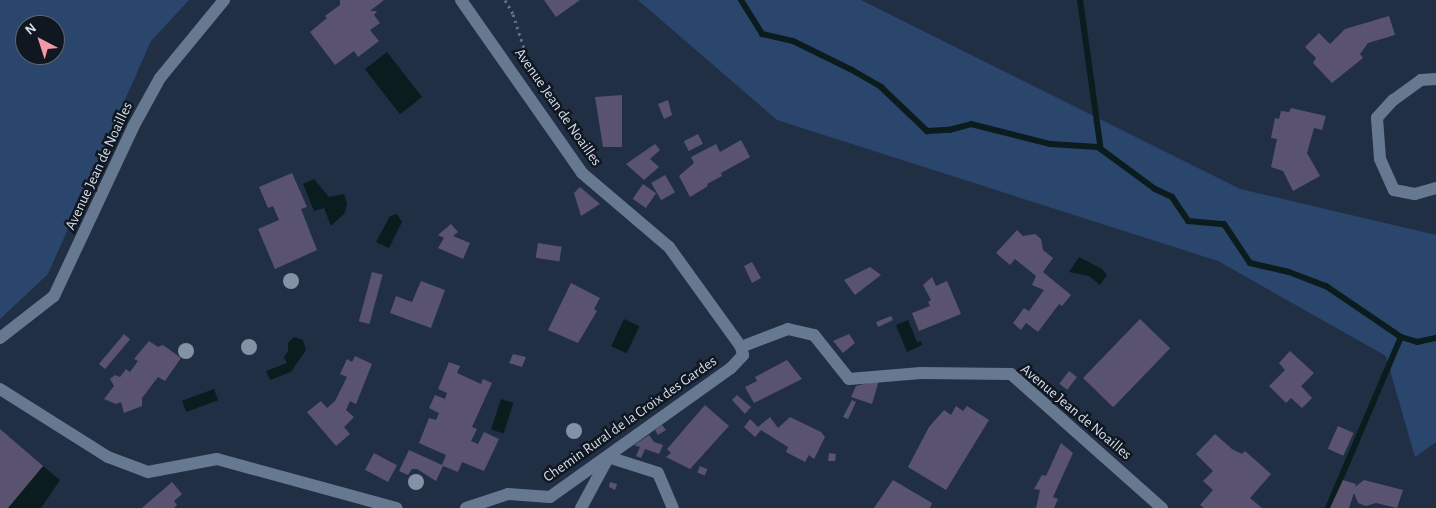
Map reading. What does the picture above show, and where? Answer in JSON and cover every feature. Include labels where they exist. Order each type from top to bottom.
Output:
[{"type":"street","name":"Avenue Jean de Noailles","points":[[0,338],[54,296],[133,127],[160,78],[224,0]]},
{"type":"street","name":"Avenue Jean de Noailles","points":[[461,0],[582,173],[669,247],[741,348],[788,328],[814,335],[849,379],[922,373],[1010,374],[1162,508]]},
{"type":"street","points":[[1436,79],[1421,80],[1393,100],[1376,118],[1380,159],[1394,190],[1415,194],[1436,188]]},
{"type":"street","name":"Chemin Rural de la Croix des Gardes","points":[[466,508],[508,494],[550,496],[608,457],[638,432],[730,368],[743,355],[741,348]]},
{"type":"street","points":[[0,389],[108,458],[148,472],[217,459],[396,508]]},
{"type":"street","points":[[581,508],[608,457],[658,473],[673,508]]},
{"type":"path","points":[[505,0],[529,59],[534,81],[532,100]]},
{"type":"shaded area","points":[[0,0],[189,0],[151,41],[48,274],[0,319]]},
{"type":"shaded area","points":[[638,0],[861,0],[1240,189],[1436,235],[1436,442],[1415,457],[1386,356],[1218,261],[777,120]]},
{"type":"shaded area","points":[[387,52],[422,97],[400,114],[365,69]]},
{"type":"shaded area","points":[[314,179],[329,197],[344,194],[347,203],[345,213],[331,226],[324,208],[314,211],[303,184]]},
{"type":"shaded area","points":[[397,214],[402,222],[389,248],[376,242],[390,216]]},
{"type":"shaded area","points":[[1079,257],[1102,269],[1107,275],[1100,285],[1089,276],[1069,272]]},
{"type":"shaded area","points":[[624,319],[639,326],[627,353],[611,346]]},
{"type":"shaded area","points":[[908,320],[917,342],[921,341],[922,345],[907,352],[896,325]]},
{"type":"shaded area","points":[[294,337],[303,340],[306,350],[291,372],[270,380],[266,371],[287,363],[284,357],[288,351],[288,343]]},
{"type":"shaded area","points":[[214,389],[218,400],[186,412],[182,401]]},
{"type":"shaded area","points":[[501,399],[513,403],[503,433],[491,429]]},
{"type":"shaded area","points":[[43,466],[60,480],[41,508],[8,508]]},
{"type":"building","points":[[340,0],[384,0],[370,11],[377,11],[374,15],[380,23],[370,30],[379,41],[358,57],[354,51],[335,65],[310,32],[327,18],[325,16],[340,5]]},
{"type":"building","points":[[544,0],[580,0],[556,17]]},
{"type":"building","points":[[1389,16],[1395,35],[1368,43],[1360,54],[1363,58],[1332,83],[1313,63],[1316,58],[1305,47],[1319,33],[1330,44],[1345,29]]},
{"type":"building","points":[[622,95],[622,147],[603,147],[595,97]]},
{"type":"building","points":[[668,100],[672,115],[664,119],[658,104]]},
{"type":"building","points":[[1291,108],[1326,116],[1322,130],[1314,128],[1307,153],[1320,176],[1293,191],[1283,171],[1271,167],[1277,139],[1271,138],[1275,118],[1279,119],[1281,111],[1289,112]]},
{"type":"building","points":[[698,134],[703,144],[689,151],[684,141]]},
{"type":"building","points":[[741,140],[750,157],[721,173],[722,176],[707,184],[708,186],[690,197],[679,176],[694,163],[691,157],[716,144],[720,152]]},
{"type":"building","points":[[655,144],[660,150],[650,159],[659,167],[644,180],[626,164]]},
{"type":"building","points":[[292,173],[307,207],[301,209],[317,250],[275,269],[258,229],[279,220],[273,206],[268,208],[259,187]]},
{"type":"building","points":[[665,175],[675,192],[661,200],[651,183]]},
{"type":"building","points":[[643,184],[656,193],[646,208],[633,199]]},
{"type":"building","points":[[580,187],[600,204],[581,216],[574,193]]},
{"type":"building","points":[[451,224],[458,232],[453,236],[470,243],[463,259],[438,248],[444,238],[438,235]]},
{"type":"building","points":[[1017,230],[1023,236],[1035,234],[1041,239],[1043,250],[1053,258],[1043,272],[1071,295],[1062,306],[1059,304],[1038,332],[1026,323],[1021,330],[1013,323],[1024,308],[1029,311],[1044,290],[1032,285],[1036,276],[1015,259],[1010,265],[996,253]]},
{"type":"building","points":[[538,243],[562,247],[559,262],[536,258]]},
{"type":"building","points":[[752,262],[761,278],[752,283],[744,266]]},
{"type":"building","points":[[870,267],[881,275],[855,295],[844,280]]},
{"type":"building","points":[[372,272],[383,275],[369,324],[359,321]]},
{"type":"building","points":[[932,277],[936,286],[947,281],[961,314],[919,331],[912,313],[930,306],[928,302],[931,300],[923,285]]},
{"type":"building","points":[[421,281],[445,290],[431,328],[390,313],[396,296],[412,302]]},
{"type":"building","points":[[571,283],[600,298],[594,309],[597,311],[578,343],[548,330]]},
{"type":"building","points":[[891,316],[893,320],[878,327],[876,322]]},
{"type":"building","points":[[1140,319],[1170,348],[1113,407],[1083,378]]},
{"type":"building","points":[[124,334],[130,339],[105,369],[99,364]]},
{"type":"building","points":[[849,334],[855,343],[843,353],[833,341]]},
{"type":"building","points":[[149,341],[158,347],[163,345],[181,358],[165,381],[158,377],[142,398],[142,406],[124,413],[121,402],[116,404],[104,399],[114,386],[110,379],[115,375],[120,377],[126,369],[130,372],[138,361],[134,359]]},
{"type":"building","points":[[1290,351],[1314,373],[1301,386],[1312,398],[1302,408],[1291,398],[1286,403],[1269,386],[1285,370],[1279,363]]},
{"type":"building","points":[[513,354],[526,357],[522,367],[509,363]]},
{"type":"building","points":[[355,356],[372,364],[356,404],[350,401],[346,410],[354,417],[344,427],[350,434],[336,446],[307,412],[321,401],[327,408],[335,401],[347,377],[340,374],[347,359],[352,362]]},
{"type":"building","points":[[787,360],[802,379],[754,403],[745,387],[757,381],[755,377]]},
{"type":"building","points":[[449,362],[460,366],[457,373],[481,384],[483,379],[492,383],[472,427],[477,429],[471,441],[478,444],[484,432],[499,439],[484,471],[462,462],[458,472],[443,466],[436,481],[417,469],[412,469],[408,475],[399,471],[409,450],[442,465],[446,455],[419,443],[429,418],[436,420],[439,413],[429,408],[435,395],[445,399],[447,393],[438,389]]},
{"type":"building","points":[[1069,371],[1077,377],[1067,390],[1059,384]]},
{"type":"building","points":[[879,380],[872,404],[851,397],[856,386]]},
{"type":"building","points":[[737,395],[751,407],[745,414],[732,400]]},
{"type":"building","points":[[852,400],[856,402],[848,419],[843,417]]},
{"type":"building","points":[[705,405],[729,426],[690,469],[666,457],[671,453],[667,449]]},
{"type":"building","points":[[956,406],[963,411],[967,406],[989,420],[946,490],[908,467],[929,427],[944,410],[951,415]]},
{"type":"building","points":[[770,417],[778,428],[790,417],[821,432],[825,437],[814,459],[809,455],[805,462],[786,452],[788,447],[761,430],[755,437],[744,427],[750,419],[758,427]]},
{"type":"building","points":[[662,425],[666,430],[658,435],[655,430]]},
{"type":"building","points":[[1338,426],[1354,433],[1343,456],[1328,449]]},
{"type":"building","points":[[0,429],[43,466],[8,508],[0,508]]},
{"type":"building","points":[[1215,434],[1232,449],[1242,454],[1245,451],[1271,474],[1250,498],[1262,508],[1204,508],[1200,505],[1213,490],[1203,481],[1213,471],[1196,454]]},
{"type":"building","points":[[649,435],[654,442],[663,445],[659,454],[645,449],[641,458],[636,456],[640,447],[634,445]]},
{"type":"building","points":[[1061,443],[1073,453],[1053,497],[1058,499],[1054,508],[1036,508],[1040,490],[1034,489],[1042,475],[1046,476]]},
{"type":"building","points":[[374,453],[397,465],[388,482],[365,470]]},
{"type":"building","points":[[829,453],[836,454],[835,461],[828,461]]},
{"type":"building","points":[[700,466],[707,469],[705,476],[697,472]]},
{"type":"building","points":[[893,480],[932,503],[930,508],[874,508]]},
{"type":"building","points":[[1343,480],[1356,484],[1355,487],[1364,480],[1403,490],[1397,508],[1376,503],[1366,506],[1358,503],[1354,493],[1349,508],[1330,508]]},
{"type":"building","points":[[172,482],[182,494],[174,501],[177,505],[174,508],[142,508]]},
{"type":"building","points":[[610,482],[617,484],[615,490],[609,487]]},
{"type":"waterway","points":[[741,0],[762,34],[793,41],[852,70],[881,87],[927,131],[949,130],[971,124],[1050,144],[1098,147],[1155,189],[1172,197],[1188,221],[1224,224],[1250,263],[1289,272],[1326,286],[1401,337],[1417,342],[1436,338]]},
{"type":"waterway","points":[[1080,0],[1100,145],[1098,147]]},
{"type":"waterway","points":[[1328,508],[1401,337]]}]
